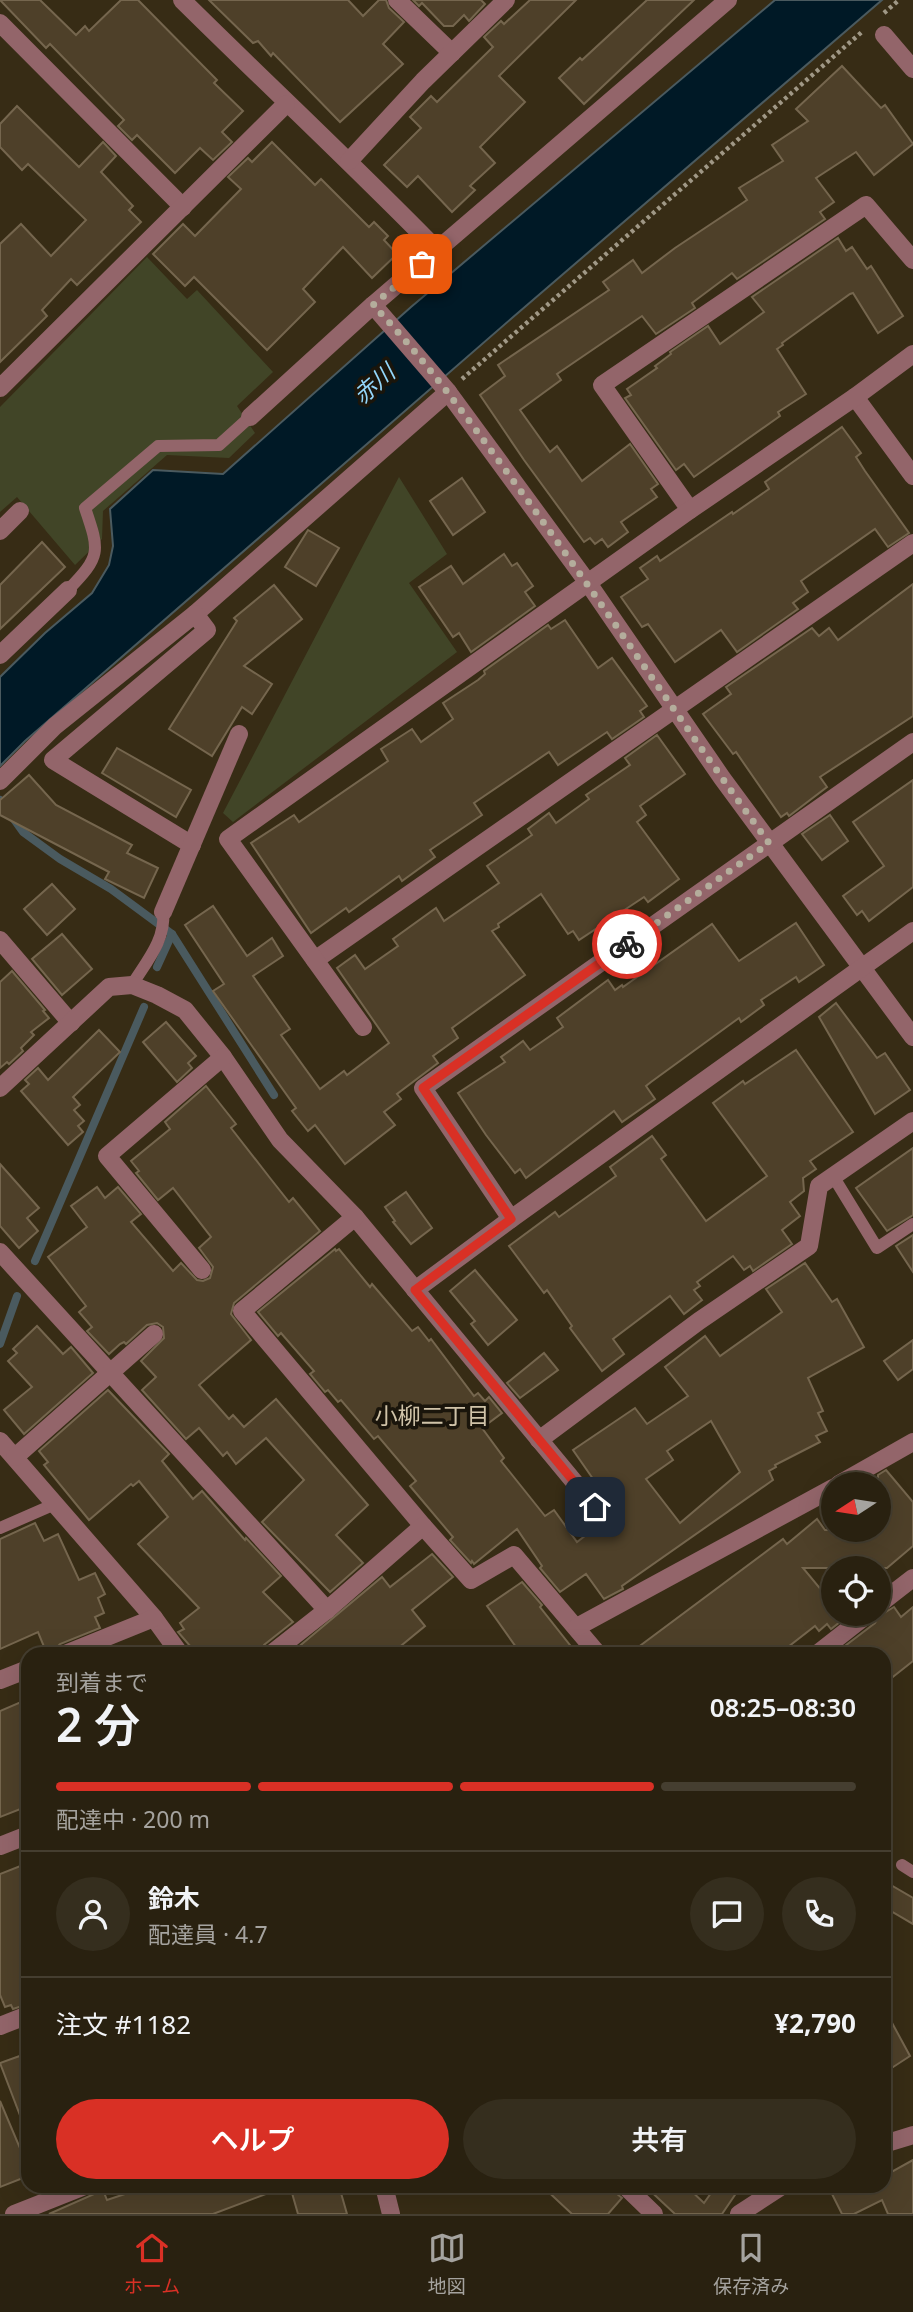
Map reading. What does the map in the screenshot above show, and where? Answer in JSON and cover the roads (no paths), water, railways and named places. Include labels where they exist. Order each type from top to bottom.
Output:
[{"type":"street","points":[[182,0],[438,251]]},
{"type":"street","points":[[397,0],[452,53]]},
{"type":"street","points":[[349,161],[506,0]]},
{"type":"street","points":[[250,417],[373,305],[728,0]]},
{"type":"street","points":[[0,23],[183,207]]},
{"type":"street","points":[[884,35],[913,69]]},
{"type":"street","points":[[0,388],[286,104]]},
{"type":"street","points":[[690,510],[602,385],[866,205],[913,260]]},
{"type":"street","points":[[373,305],[445,389],[588,583],[722,778],[913,1037]]},
{"type":"street","points":[[363,1027],[228,839],[913,354]]},
{"type":"street","points":[[0,781],[55,726],[195,614],[445,389]]},
{"type":"street","points":[[855,397],[913,476]]},
{"type":"street","points":[[0,531],[20,511]]},
{"type":"street","points":[[315,960],[913,543]]},
{"type":"street","points":[[0,655],[68,590]]},
{"type":"street","points":[[192,845],[53,760],[207,629],[195,614]]},
{"type":"street","points":[[164,917],[239,734]]},
{"type":"street","points":[[511,1219],[423,1088],[913,741]]},
{"type":"street","points":[[415,1290],[913,932]]},
{"type":"street","points":[[0,940],[71,1023]]},
{"type":"street","points":[[0,1088],[108,987],[132,985],[158,995],[184,1010],[223,1057],[280,1140],[355,1217],[595,1507]]},
{"type":"street","points":[[202,1270],[107,1156],[223,1057]]},
{"type":"street","points":[[539,1440],[699,1321],[809,1246],[819,1186],[913,1121]]},
{"type":"street","points":[[355,1217],[242,1311],[471,1580],[514,1555],[593,1647]]},
{"type":"street","points":[[0,1252],[327,1610]]},
{"type":"street","points":[[15,1457],[154,1335]]},
{"type":"street","points":[[0,1441],[154,1618],[175,1647]]},
{"type":"street","points":[[860,1472],[913,1442]]},
{"type":"street","points":[[577,1627],[821,1495]]},
{"type":"street","points":[[280,1647],[327,1610],[423,1526]]},
{"type":"street","points":[[891,1595],[913,1578]]},
{"type":"street","points":[[82,1647],[154,1618]]},
{"type":"street","points":[[826,1647],[853,1626]]},
{"type":"street","points":[[0,1680],[21,1672]]},
{"type":"street","points":[[0,1846],[21,1838]]},
{"type":"street","points":[[0,2026],[21,2018]]},
{"type":"street","points":[[891,2138],[913,2135]]},
{"type":"street","points":[[14,2214],[67,2193]]},
{"type":"street","points":[[386,2193],[391,2214]]},
{"type":"street","points":[[632,2193],[654,2214]]},
{"type":"street","points":[[739,2214],[768,2193]]},
{"type":"lane","points":[[68,590],[88,568],[96,554],[95,538],[85,508],[158,446],[219,445],[250,417]]},
{"type":"lane","points":[[132,985],[159,942],[164,917]]},
{"type":"lane","points":[[833,1176],[877,1248],[913,1224]]},
{"type":"lane","points":[[0,1528],[55,1504]]},
{"type":"water","name":"赤川","points":[[775,0],[882,0],[512,318],[25,741],[0,766],[0,677],[45,633],[92,593],[109,565],[113,546],[110,509],[153,470],[223,474],[411,307]]},
{"type":"waterway","points":[[0,800],[23,832],[60,859],[111,889],[172,934],[274,1095]]},
{"type":"waterway","points":[[157,967],[172,934]]},
{"type":"waterway","points":[[35,1261],[144,1007]]},
{"type":"waterway","points":[[0,1344],[17,1296]]},
{"type":"district","name":"小柳二丁目","points":[[432,1416]]}]
